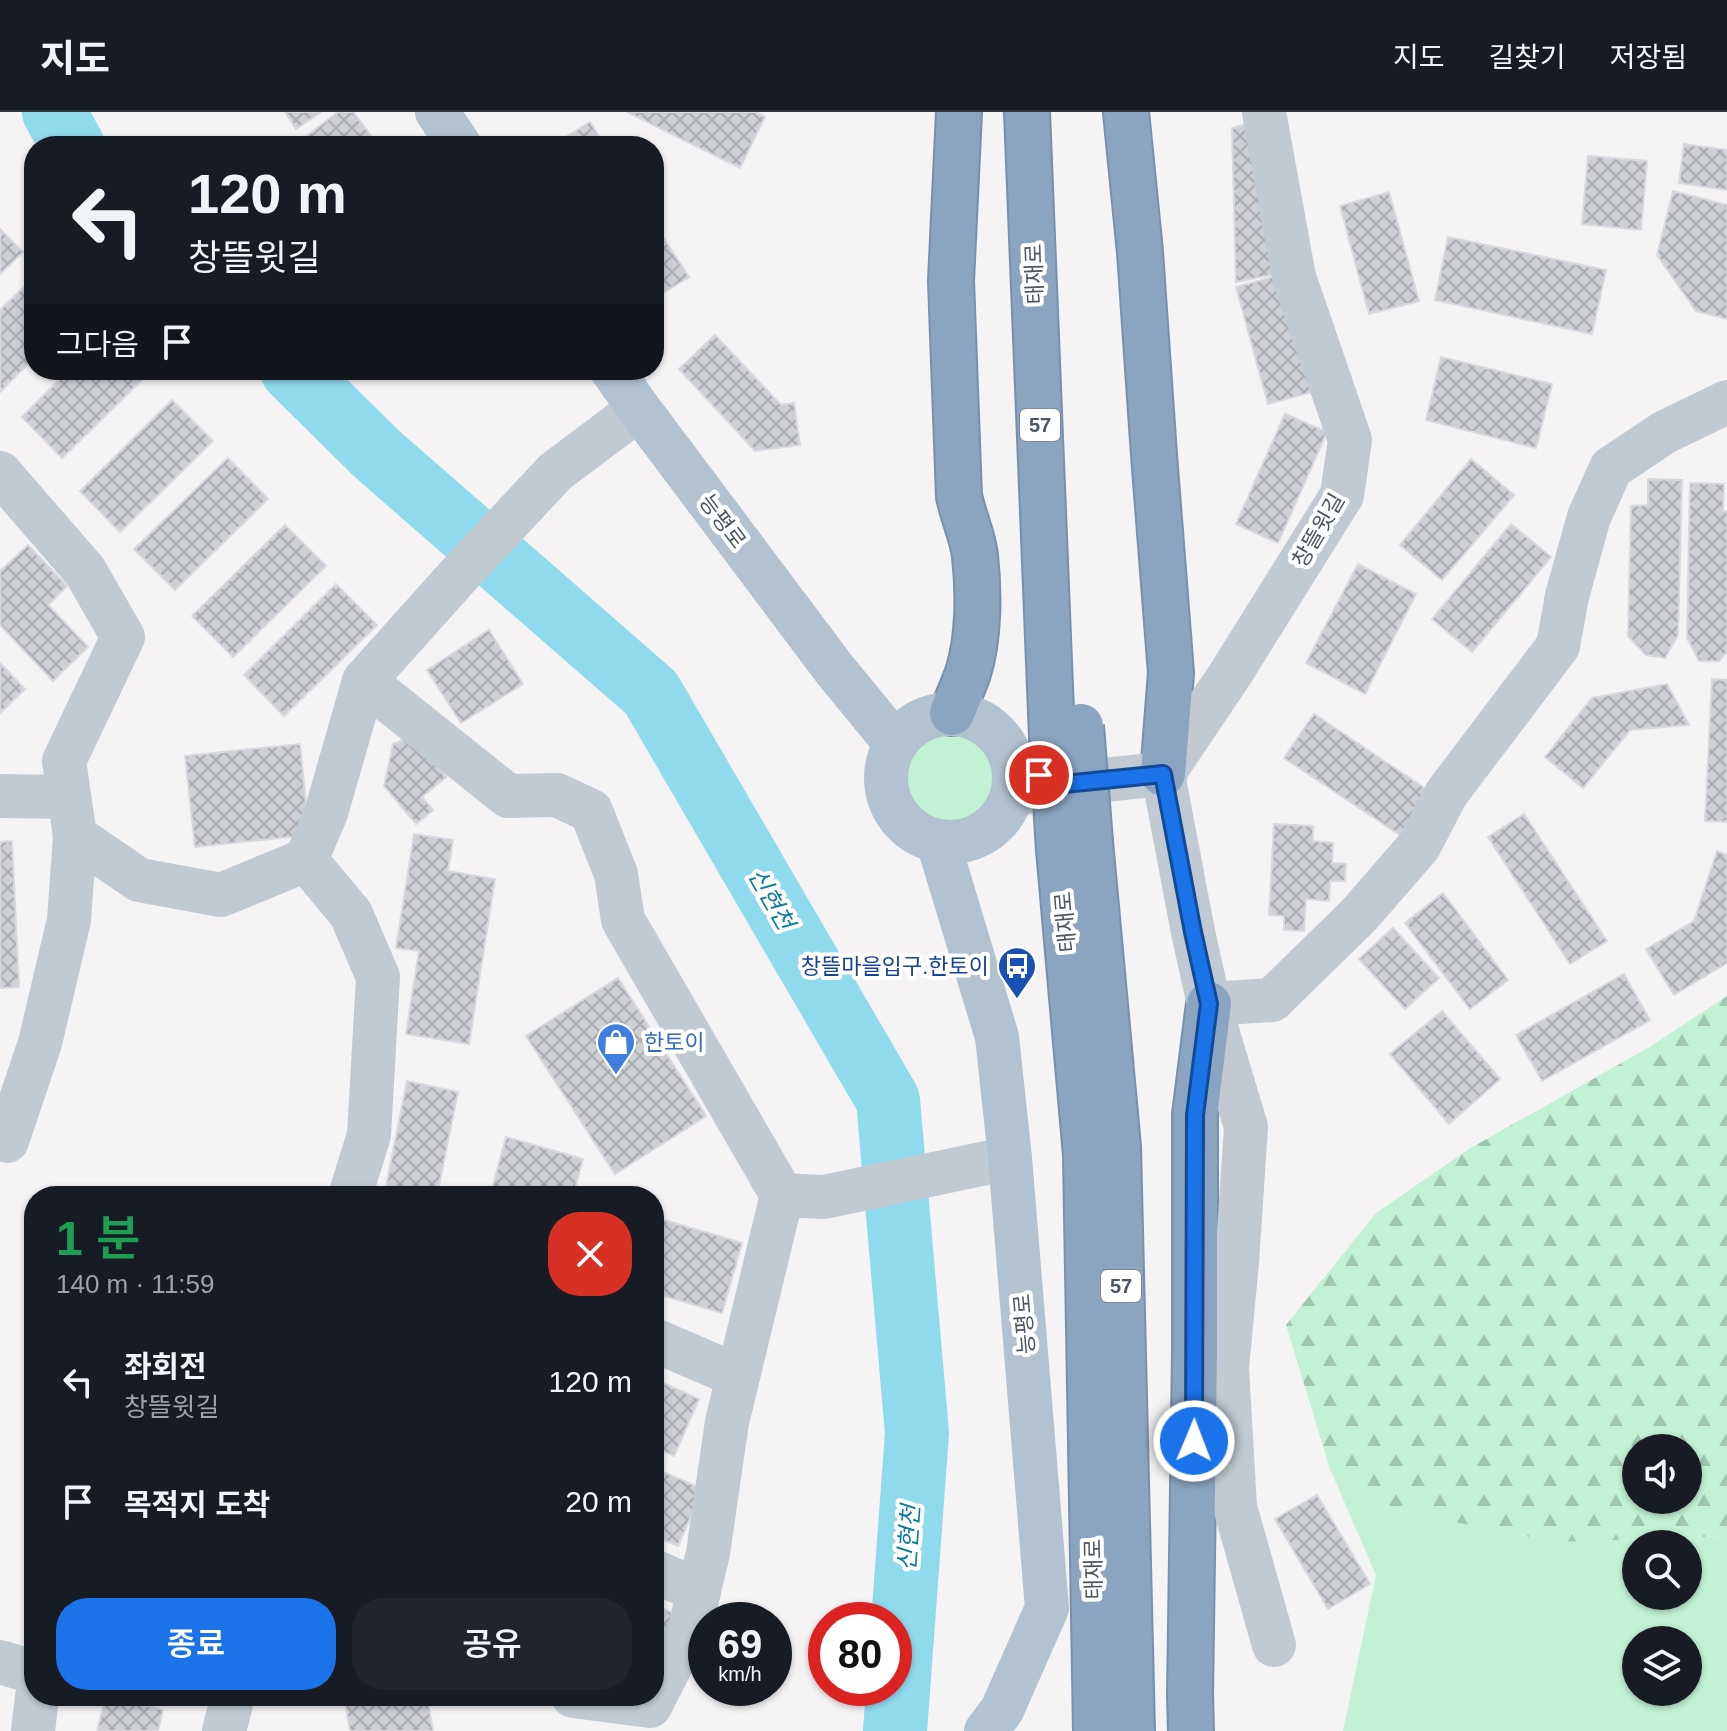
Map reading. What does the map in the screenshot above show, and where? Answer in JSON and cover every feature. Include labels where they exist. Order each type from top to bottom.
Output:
[{"type":"highway","points":[[921,726],[968,673],[977,616],[975,554],[959,496],[951,281],[959,112]]},
{"type":"highway","name":"태재로","points":[[1027,112],[1067,732]]},
{"type":"highway","name":"태재로","points":[[1052,112],[1067,732]]},
{"type":"highway","points":[[1126,112],[1140,252],[1171,673],[1163,774]]},
{"type":"highway","name":"57","points":[[1067,732],[1074,846]]},
{"type":"highway","name":"태재로","points":[[1074,846],[1086,1155],[1096,1731]]},
{"type":"highway","name":"태재로","points":[[1074,846],[1118,1147],[1132,1731]]},
{"type":"highway","points":[[1191,1731],[1195,1115],[1209,1004]]},
{"type":"main road","points":[[437,112],[453,136]]},
{"type":"main road","name":"능평로","points":[[619,380],[835,670],[921,726]]},
{"type":"main road","points":[[973,717],[992,729],[1006,745],[1013,780],[1008,808],[996,825],[979,837],[951,842],[918,834],[902,821],[890,803],[885,783],[887,763],[921,726],[973,717]]},
{"type":"main road","name":"능평로","points":[[951,842],[958,909],[997,1037],[1047,1608],[1002,1710],[986,1731]]},
{"type":"street","name":"창뜰윗길","points":[[1163,774],[1231,673],[1342,495],[1350,440],[1294,277],[1264,112]]},
{"type":"street","points":[[1209,1004],[1272,1000],[1359,915],[1419,846],[1446,794],[1558,646],[1567,596],[1589,517],[1611,468],[1665,432],[1727,402]]},
{"type":"street","points":[[0,796],[72,816],[139,880],[221,895],[306,860],[326,813],[364,681],[555,472],[639,409]]},
{"type":"street","points":[[0,473],[85,571],[123,637],[64,761],[72,816],[69,920],[40,1043],[7,1141]]},
{"type":"street","points":[[364,681],[508,796],[557,795],[591,811],[616,874],[623,920],[782,1195],[727,1422],[708,1553],[690,1628],[664,1679]]},
{"type":"street","points":[[1013,780],[1064,784],[1163,774],[1209,1004],[1246,1127],[1227,1368],[1235,1507],[1274,1645]]},
{"type":"street","points":[[306,860],[351,914],[378,977],[369,1135],[353,1186]]},
{"type":"street","points":[[782,1195],[824,1197],[1010,1158]]},
{"type":"street","points":[[664,1344],[738,1376]]},
{"type":"street","points":[[664,1575],[699,1591]]},
{"type":"street","points":[[0,1662],[24,1669]]},
{"type":"street","points":[[33,1731],[36,1706]]},
{"type":"street","points":[[224,1731],[230,1706]]},
{"type":"green space","points":[[951,732],[969,736],[984,746],[994,761],[998,779],[994,797],[984,812],[969,822],[951,826],[933,822],[918,812],[908,797],[904,779],[908,761],[918,746],[933,736]]},
{"type":"green space","points":[[1727,996],[1727,1536],[1702,1537],[1702,1530],[1622,1530],[1622,1540],[1556,1542],[1393,1510],[1330,1469],[1286,1325],[1376,1213],[1469,1149],[1648,1048]]},
{"type":"green space","points":[[1330,1469],[1393,1510],[1556,1542],[1622,1540],[1622,1610],[1702,1610],[1702,1537],[1727,1536],[1727,1731],[1343,1731],[1376,1575]]},
{"type":"building","points":[[285,112],[321,112],[296,129]]},
{"type":"building","points":[[338,112],[353,112],[371,136],[306,136]]},
{"type":"building","points":[[627,112],[756,112],[765,117],[740,168]]},
{"type":"building","points":[[590,122],[599,136],[567,136]]},
{"type":"building","points":[[1251,123],[1285,272],[1236,282],[1232,128]]},
{"type":"building","points":[[1684,144],[1727,150],[1727,190],[1679,183]]},
{"type":"building","points":[[1588,156],[1647,161],[1641,230],[1582,224]]},
{"type":"building","points":[[1673,191],[1727,205],[1727,319],[1696,311],[1657,255]]},
{"type":"building","points":[[1389,192],[1419,301],[1369,314],[1340,206]]},
{"type":"building","points":[[0,229],[23,252],[0,274]]},
{"type":"building","points":[[1448,237],[1606,270],[1592,334],[1435,300]]},
{"type":"building","points":[[664,238],[689,277],[664,293]]},
{"type":"building","points":[[1280,275],[1312,392],[1268,404],[1236,287]]},
{"type":"building","points":[[24,287],[24,368],[0,392],[0,310]]},
{"type":"building","points":[[715,335],[781,405],[794,403],[800,445],[755,451],[679,369]]},
{"type":"building","points":[[1441,357],[1552,384],[1536,448],[1426,420]]},
{"type":"building","points":[[59,380],[142,380],[62,458],[22,417]]},
{"type":"building","points":[[172,400],[213,441],[120,532],[80,491]]},
{"type":"building","points":[[1285,414],[1327,432],[1278,543],[1236,524]]},
{"type":"building","points":[[228,458],[268,499],[175,590],[134,549]]},
{"type":"building","points":[[1471,459],[1514,495],[1442,580],[1400,545]]},
{"type":"building","points":[[1648,479],[1682,480],[1678,635],[1665,658],[1646,655],[1628,636],[1631,506],[1648,505]]},
{"type":"building","points":[[1690,483],[1724,484],[1723,511],[1727,511],[1727,652],[1719,661],[1699,661],[1687,638]]},
{"type":"building","points":[[1511,524],[1551,557],[1472,652],[1432,619]]},
{"type":"building","points":[[285,525],[326,566],[233,657],[192,616]]},
{"type":"building","points":[[28,545],[67,586],[48,605],[88,647],[53,681],[0,625],[0,571]]},
{"type":"building","points":[[1358,564],[1416,594],[1365,694],[1306,663]]},
{"type":"building","points":[[336,584],[377,625],[284,716],[244,675]]},
{"type":"building","points":[[489,630],[523,684],[461,723],[427,670]]},
{"type":"building","points":[[0,663],[25,689],[0,713]]},
{"type":"building","points":[[1712,679],[1727,680],[1727,822],[1705,821]]},
{"type":"building","points":[[1667,684],[1689,725],[1630,730],[1583,788],[1545,757],[1592,698]]},
{"type":"building","points":[[1314,714],[1429,791],[1400,835],[1284,758]]},
{"type":"building","points":[[412,736],[446,777],[422,797],[433,810],[416,824],[384,786],[393,744]]},
{"type":"building","points":[[300,744],[309,835],[195,847],[185,756]]},
{"type":"building","points":[[1524,814],[1607,941],[1570,964],[1488,837]]},
{"type":"building","points":[[1274,824],[1313,826],[1313,841],[1333,843],[1332,863],[1346,864],[1345,881],[1330,881],[1329,901],[1306,899],[1304,931],[1284,930],[1284,916],[1269,915]]},
{"type":"building","points":[[414,834],[453,840],[448,871],[495,879],[469,1044],[406,1034],[419,951],[396,948]]},
{"type":"building","points":[[12,841],[19,987],[0,988],[0,842]]},
{"type":"building","points":[[1717,851],[1727,855],[1727,963],[1674,995],[1646,949],[1694,921]]},
{"type":"building","points":[[1443,893],[1508,980],[1470,1009],[1405,923]]},
{"type":"building","points":[[1393,928],[1439,978],[1405,1009],[1359,959]]},
{"type":"building","points":[[1624,974],[1650,1020],[1542,1081],[1516,1035]]},
{"type":"building","name":"한토이","points":[[618,978],[706,1116],[615,1174],[526,1036]]},
{"type":"building","points":[[1442,1011],[1500,1079],[1449,1124],[1390,1054]]},
{"type":"building","points":[[407,1081],[458,1092],[439,1186],[386,1186]]},
{"type":"building","points":[[506,1137],[583,1159],[576,1186],[493,1186]]},
{"type":"building","points":[[664,1220],[742,1243],[722,1313],[664,1296]]},
{"type":"building","points":[[664,1383],[699,1399],[674,1456],[664,1452]]},
{"type":"building","points":[[664,1472],[703,1489],[678,1546],[664,1540]]},
{"type":"building","points":[[1317,1495],[1370,1584],[1328,1609],[1275,1519]]},
{"type":"building","points":[[664,1609],[677,1615],[664,1646]]},
{"type":"building","points":[[103,1706],[148,1706],[163,1710],[158,1731],[97,1731]]},
{"type":"building","points":[[346,1706],[429,1706],[433,1731],[350,1731]]},
{"type":"waterway","name":"신현천","points":[[54,112],[67,136]]},
{"type":"waterway","name":"신현천","points":[[302,380],[377,454],[651,693],[888,1100],[917,1433],[895,1731]]},
{"type":"place","name":"창뜰마을입구.한토이","points":[[1017,1000]]},
{"type":"place","name":"한토이","points":[[616,1076]]},
{"type":"route","points":[[1039,775],[1064,784],[1163,774],[1209,1004],[1195,1115],[1194,1441]]}]
